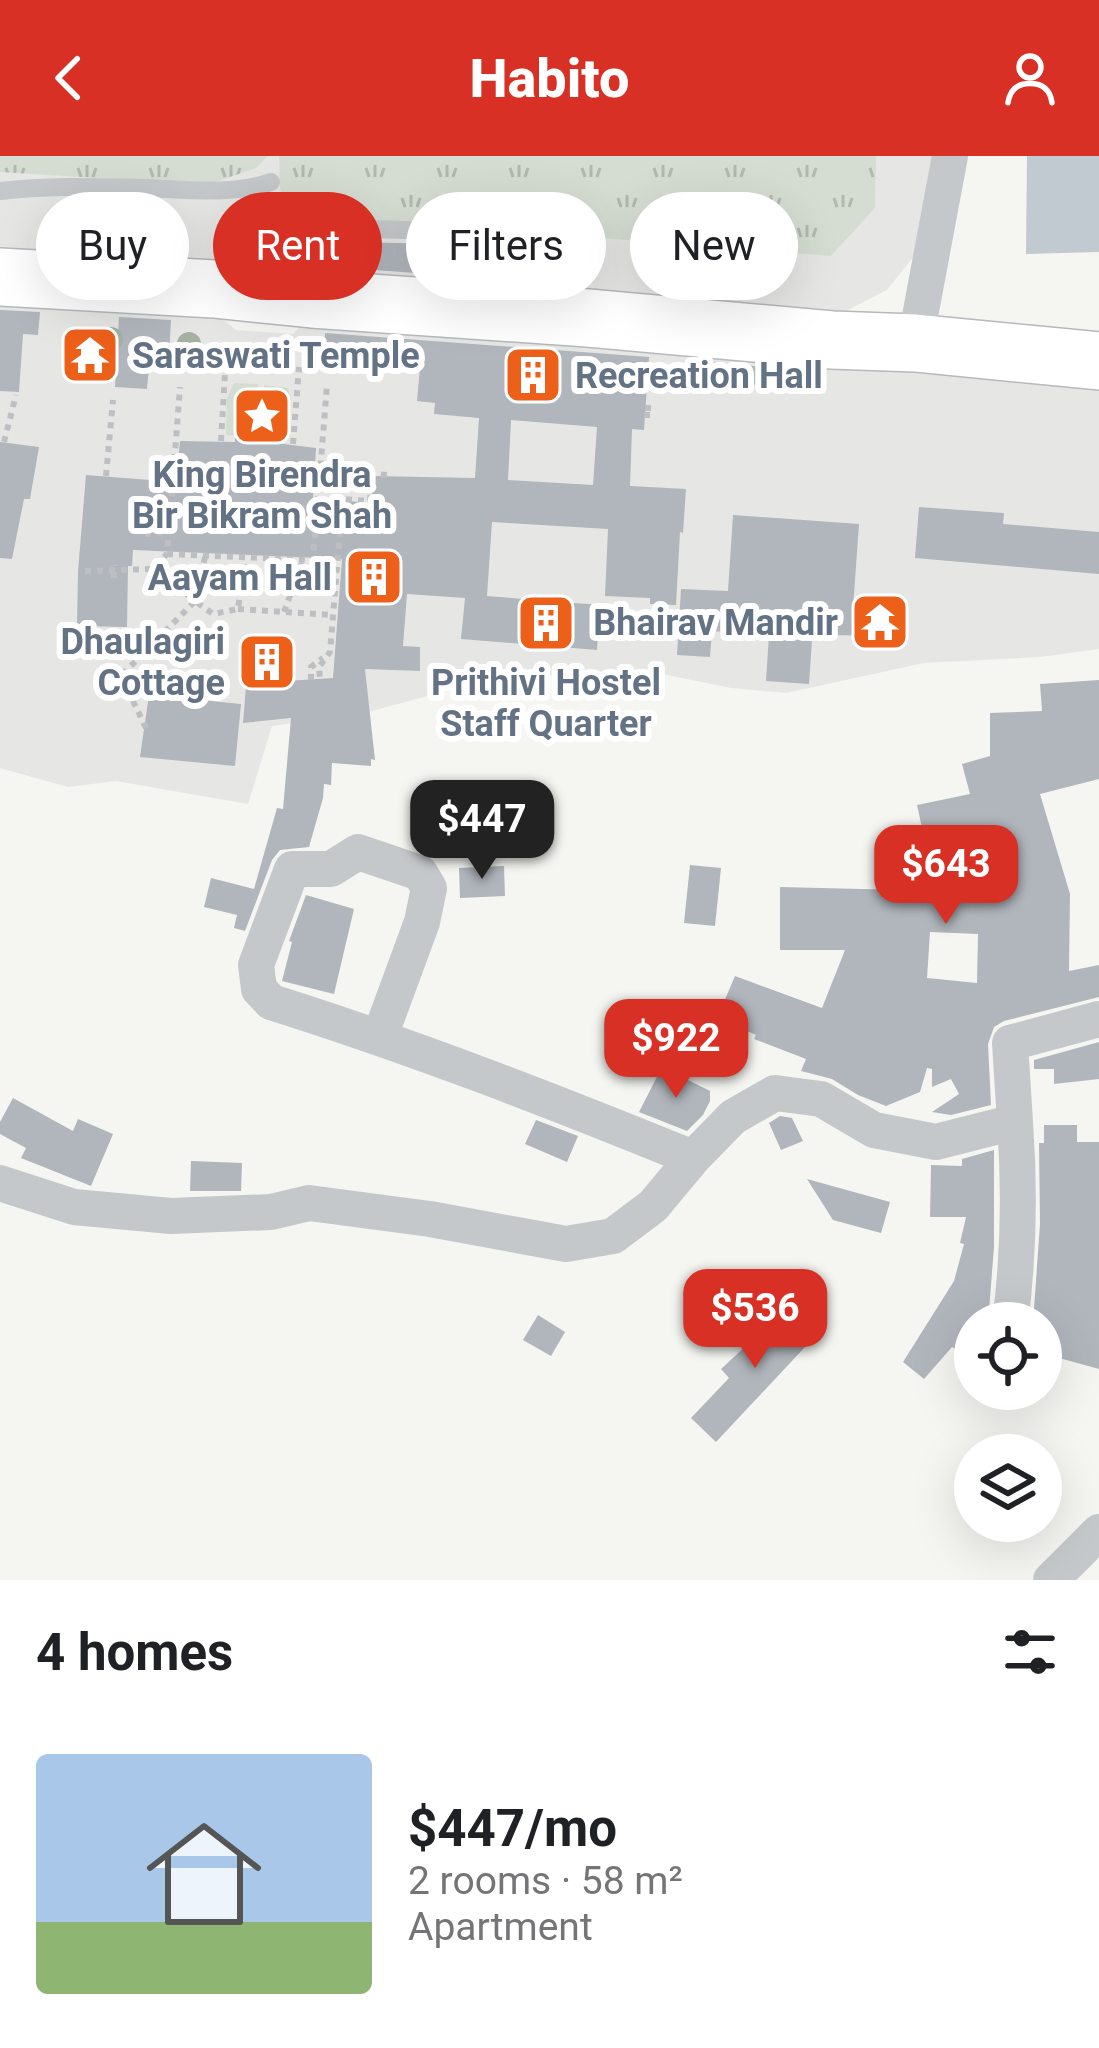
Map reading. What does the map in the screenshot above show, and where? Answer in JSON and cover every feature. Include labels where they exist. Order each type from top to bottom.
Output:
[{"type":"main road","points":[[0,277],[214,289],[1099,361]]},
{"type":"street","points":[[915,343],[950,156]]},
{"type":"street","points":[[380,1036],[422,922],[429,888],[421,873],[358,853],[331,869],[292,869],[256,965],[259,989],[271,1002],[380,1036],[692,1158]]},
{"type":"street","points":[[1013,1302],[1018,1173],[1010,1043],[1099,1019]]},
{"type":"street","points":[[0,1183],[74,1207],[172,1216],[271,1212],[309,1203],[566,1244],[613,1236],[652,1207],[734,1117],[775,1094],[821,1100],[874,1130],[936,1142],[1015,1122]]},
{"type":"street","points":[[1051,1580],[1099,1532]]},
{"type":"lane","points":[[0,191],[53,185],[213,190],[271,182]]},
{"type":"path","points":[[221,441],[226,356]]},
{"type":"path","points":[[293,444],[299,367]]},
{"type":"path","points":[[167,554],[313,560],[328,386]]},
{"type":"path","points":[[152,569],[167,554],[180,387]]},
{"type":"path","points":[[4,442],[16,395]]},
{"type":"path","points":[[106,476],[112,400]]},
{"type":"path","points":[[315,680],[330,652],[343,499],[370,501],[372,474],[387,475]]},
{"type":"path","points":[[317,505],[342,507]]},
{"type":"path","points":[[145,534],[169,532]]},
{"type":"path","points":[[146,728],[121,676],[195,601],[205,556]]},
{"type":"path","points":[[284,611],[302,562]]},
{"type":"path","points":[[238,610],[244,564]]},
{"type":"path","points":[[85,571],[152,569],[213,614],[238,610],[333,615]]},
{"type":"shaded area","points":[[0,156],[945,156],[937,227],[887,290],[836,316],[584,300],[606,300],[606,192],[406,192],[406,289],[382,287],[382,192],[213,192],[213,277],[189,275],[189,192],[36,192],[36,265],[0,263]]},
{"type":"shaded area","points":[[1027,156],[1099,156],[1099,252],[1026,254]]},
{"type":"shaded area","points":[[0,294],[210,309],[236,330],[293,334],[310,317],[1099,370],[1099,649],[924,663],[786,693],[731,688],[638,669],[487,680],[361,714],[272,726],[248,804],[116,781],[68,787],[0,768]]},
{"type":"green space","points":[[0,156],[268,156],[256,168],[207,185],[0,172]]},
{"type":"green space","points":[[279,156],[876,156],[875,208],[831,256],[798,253],[798,192],[630,192],[630,240],[606,238],[606,192],[406,192],[406,225],[382,224],[382,192],[280,189]]},
{"type":"green space","points":[[234,383],[258,384],[259,398],[264,397],[264,385],[288,388],[290,437],[226,435],[227,398]]},
{"type":"building","points":[[382,243],[406,243],[406,272],[382,271]]},
{"type":"building","points":[[0,310],[40,312],[38,335],[23,334],[19,392],[0,391]]},
{"type":"building","points":[[119,317],[171,320],[169,356],[150,355],[147,389],[115,387]]},
{"type":"building","points":[[325,333],[649,357],[644,430],[632,429],[630,486],[686,489],[676,605],[650,604],[650,598],[605,596],[608,529],[492,522],[487,596],[600,605],[597,650],[461,639],[465,598],[407,594],[403,646],[420,647],[420,671],[365,669],[375,760],[371,759],[371,766],[332,763],[331,785],[324,784],[309,847],[280,850],[272,860],[245,931],[234,928],[237,915],[204,907],[211,878],[254,889],[277,808],[283,809],[291,718],[243,723],[249,649],[288,652],[286,681],[333,678],[342,559],[133,550],[132,566],[128,566],[127,627],[77,626],[86,475],[176,482],[180,441],[235,442],[235,438],[316,448],[313,498],[371,503],[373,476],[475,478],[479,418],[434,414],[435,403],[417,401],[420,367],[324,363]],"holes":[[[511,420],[597,427],[593,485],[508,480]]]},
{"type":"building","points":[[712,362],[794,370],[792,388],[711,381]]},
{"type":"building","points":[[0,442],[39,447],[12,559],[0,558]]},
{"type":"building","points":[[919,507],[1004,513],[1003,524],[1099,532],[1099,574],[915,558]]},
{"type":"building","points":[[733,515],[859,524],[853,608],[894,609],[893,636],[823,635],[823,641],[812,640],[809,684],[766,681],[769,635],[712,631],[710,657],[677,655],[681,589],[728,591]]},
{"type":"building","points":[[1099,680],[1099,779],[1040,794],[1070,894],[1069,971],[1099,965],[1099,997],[994,1027],[988,1044],[991,1105],[951,1115],[932,1112],[959,1094],[951,1079],[932,1087],[932,1069],[927,1068],[920,1092],[886,1106],[832,1079],[801,1071],[806,1059],[717,1018],[735,976],[822,1008],[845,950],[780,950],[780,887],[903,890],[903,880],[934,882],[917,805],[970,794],[962,764],[990,756],[990,713],[1042,711],[1040,684]],"holes":[[[930,932],[978,934],[977,983],[927,978]]]},
{"type":"building","points":[[149,695],[241,704],[235,766],[140,757]]},
{"type":"building","points":[[690,865],[721,868],[715,926],[684,923]]},
{"type":"building","points":[[504,866],[505,896],[460,898],[459,868]]},
{"type":"building","points":[[306,895],[354,909],[334,994],[282,981],[289,941]]},
{"type":"building","points":[[1099,1042],[1099,1079],[1054,1084],[1054,1069],[1034,1069],[1034,1060]]},
{"type":"building","points":[[662,1067],[710,1091],[703,1115],[687,1131],[639,1112]]},
{"type":"building","points":[[13,1098],[73,1131],[78,1119],[113,1134],[91,1186],[21,1158],[26,1148],[0,1134],[0,1122]]},
{"type":"building","points":[[780,1116],[792,1118],[803,1141],[781,1150],[769,1123]]},
{"type":"building","points":[[536,1120],[578,1136],[567,1162],[525,1144]]},
{"type":"building","points":[[1044,1125],[1077,1125],[1077,1142],[1099,1142],[1099,1369],[1062,1359],[1062,1302],[1034,1302],[1039,1143],[1044,1143]]},
{"type":"building","points":[[994,1150],[990,1302],[954,1302],[954,1348],[924,1379],[903,1362],[954,1281],[966,1217],[930,1217],[931,1165],[962,1166],[962,1159]]},
{"type":"building","points":[[191,1161],[242,1163],[241,1191],[190,1191]]},
{"type":"building","points":[[807,1179],[890,1202],[881,1233],[833,1220]]},
{"type":"building","points":[[792,1304],[820,1331],[716,1442],[691,1418],[729,1378],[721,1369],[749,1343],[752,1346]]},
{"type":"building","points":[[538,1315],[565,1332],[551,1356],[523,1340]]},
{"type":"place","name":"Saraswati Temple","points":[[90,355]]},
{"type":"place","name":"Recreation Hall","points":[[533,375]]},
{"type":"place","name":"King Birendra Bir Bikram Shah","points":[[262,416]]},
{"type":"place","name":"Aayam Hall","points":[[374,577]]},
{"type":"place","name":"Bhairav Mandir","points":[[880,622]]},
{"type":"place","name":"Prithivi Hostel Staff Quarter","points":[[546,623]]},
{"type":"place","name":"Dhaulagiri Cottage","points":[[267,662]]}]
